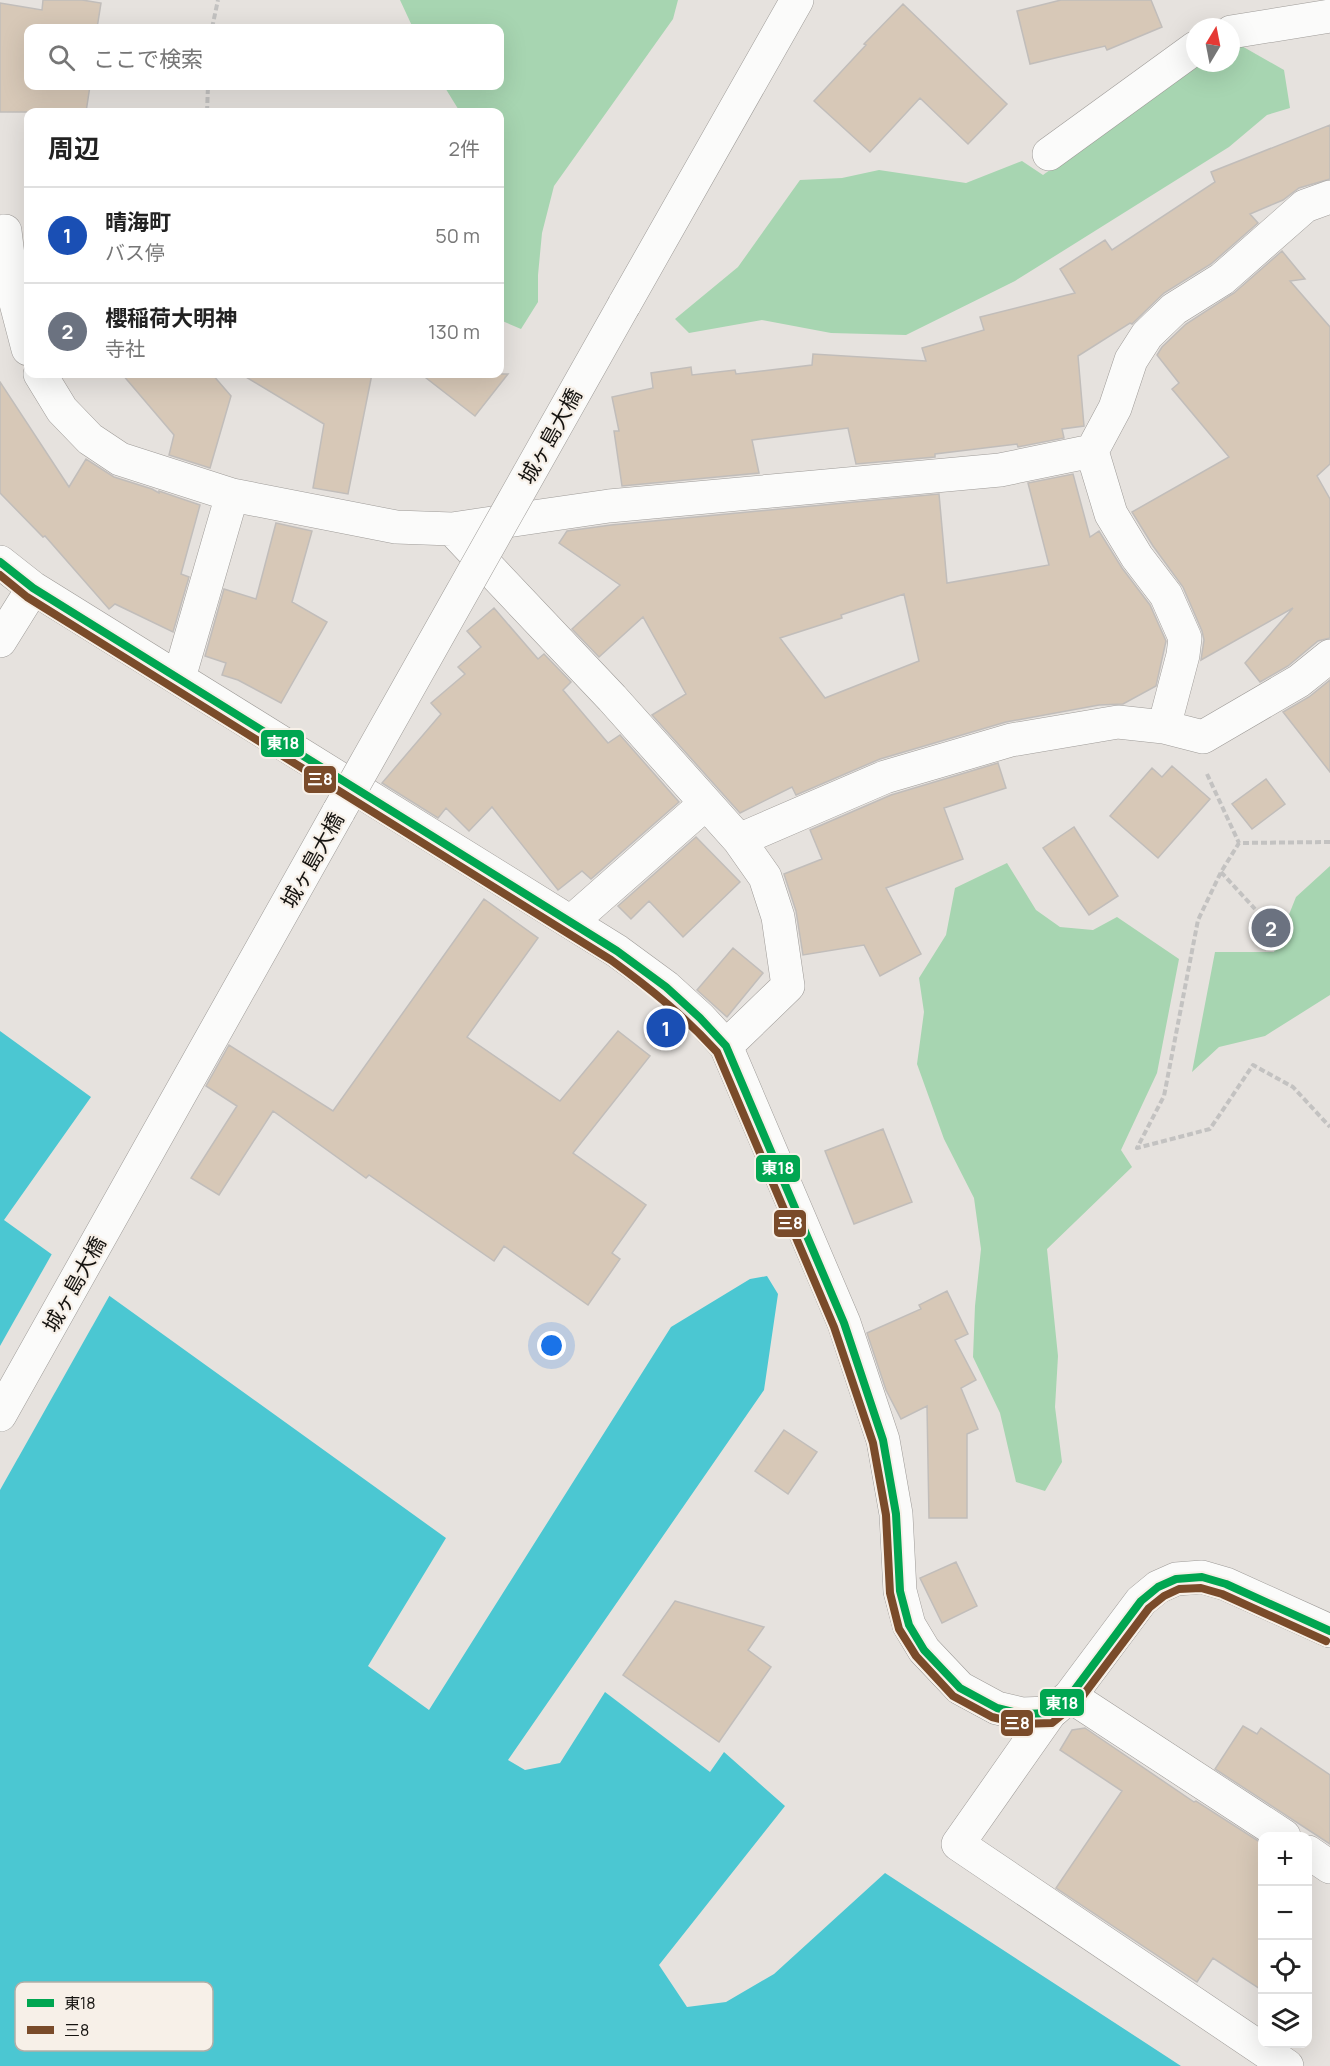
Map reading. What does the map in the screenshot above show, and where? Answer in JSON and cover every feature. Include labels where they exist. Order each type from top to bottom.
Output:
[{"type":"street","name":"城ヶ島大橋","points":[[0,1415],[797,0]]},
{"type":"street","points":[[1240,31],[1330,16]]},
{"type":"street","points":[[1049,154],[1186,55]]},
{"type":"street","points":[[1164,727],[1183,655],[1185,638],[1166,595],[1137,557],[1111,514],[1092,451],[1115,408],[1131,360],[1147,335],[1174,309],[1222,279],[1305,206],[1330,196]]},
{"type":"street","points":[[11,230],[12,288],[24,334]]},
{"type":"street","points":[[42,378],[62,410],[90,440],[120,459],[232,495],[396,527],[452,529],[609,506],[1000,470],[1092,451]]},
{"type":"street","points":[[179,678],[232,495]]},
{"type":"street","points":[[452,529],[612,698],[738,840],[765,877],[778,917],[788,986],[726,1046]]},
{"type":"street","points":[[0,562],[33,588],[617,951],[666,987],[700,1018],[726,1046],[844,1323],[883,1440],[896,1514],[900,1591],[909,1625],[924,1650],[960,1688],[997,1708],[1022,1713],[1060,1705],[1277,1832]]},
{"type":"street","points":[[0,641],[33,588]]},
{"type":"street","points":[[738,840],[885,777],[1011,740],[1118,722],[1164,727],[1203,737],[1299,681],[1330,656]]},
{"type":"street","points":[[571,922],[705,804]]},
{"type":"street","points":[[1287,2066],[958,1844],[1060,1705],[1141,1600],[1158,1587],[1176,1578],[1202,1577],[1226,1584],[1322,1622]]},
{"type":"street","points":[[1312,1855],[1330,1867]]},
{"type":"path","points":[[213,24],[218,0]]},
{"type":"path","points":[[207,108],[208,90]]},
{"type":"path","points":[[1203,737],[1207,773],[1239,843]]},
{"type":"path","points":[[1239,843],[1330,842]]},
{"type":"path","points":[[1239,843],[1221,872],[1198,920],[1164,1096],[1137,1148],[1210,1129],[1253,1065],[1293,1088],[1330,1127]]},
{"type":"path","points":[[1221,872],[1255,909]]},
{"type":"green space","points":[[400,0],[678,0],[673,19],[554,186],[542,233],[538,302],[521,329],[504,322],[504,108],[458,108],[446,90],[504,90],[504,24],[411,24]]},
{"type":"green space","points":[[1240,45],[1284,70],[1290,108],[1267,115],[1229,147],[1015,281],[906,335],[831,333],[762,320],[689,333],[675,319],[738,267],[800,180],[842,178],[879,170],[966,183],[1022,161],[1043,175],[1186,70],[1186,72],[1240,72]]},
{"type":"green space","points":[[1007,863],[1036,910],[1060,927],[1093,930],[1117,917],[1179,959],[1157,1073],[1121,1150],[1132,1167],[1047,1249],[1058,1356],[1055,1407],[1062,1462],[1045,1491],[1016,1482],[1000,1413],[973,1357],[981,1249],[974,1198],[944,1139],[917,1064],[924,1012],[919,978],[946,935],[955,888]]},
{"type":"green space","points":[[1330,866],[1330,995],[1265,1036],[1219,1047],[1192,1072],[1215,952],[1274,952],[1296,897]]},
{"type":"water","points":[[0,1031],[91,1097],[4,1220],[446,1538],[368,1666],[429,1710],[671,1327],[750,1279],[767,1276],[778,1294],[764,1390],[508,1760],[525,1770],[560,1763],[605,1692],[710,1772],[724,1752],[785,1806],[659,1965],[687,2007],[726,2002],[774,1974],[885,1873],[1181,2066],[0,2066]]},
{"type":"pier","points":[[53,1252],[111,1293],[0,1490],[0,1346]]},
{"type":"building","points":[[43,0],[82,0],[101,3],[98,24],[24,24],[24,90],[89,90],[87,108],[24,108],[24,112],[0,112],[0,3],[42,10]]},
{"type":"building","points":[[1061,0],[1151,0],[1162,27],[1107,50],[1105,46],[1030,64],[1017,11]]},
{"type":"building","points":[[903,4],[1007,104],[968,144],[920,98],[870,152],[814,101]]},
{"type":"building","points":[[1330,125],[1330,179],[1299,188],[1283,200],[1250,214],[1258,223],[1211,264],[1164,293],[1132,324],[1130,323],[1078,356],[1084,426],[1062,429],[1064,438],[1018,447],[1017,444],[935,454],[935,457],[856,464],[848,428],[752,440],[759,473],[622,486],[614,431],[619,431],[612,397],[653,388],[651,373],[691,367],[692,375],[735,370],[736,374],[812,365],[813,354],[926,361],[922,348],[984,330],[980,317],[1075,293],[1060,269],[1105,240],[1112,250],[1215,182],[1211,172]]},
{"type":"building","points":[[1282,251],[1305,279],[1290,281],[1330,327],[1330,464],[1317,476],[1330,499],[1330,638],[1318,641],[1288,666],[1260,682],[1245,663],[1293,608],[1201,660],[1204,640],[1202,631],[1183,587],[1132,512],[1229,457],[1172,389],[1179,383],[1157,355],[1162,347],[1186,324],[1234,293]]},
{"type":"building","points":[[504,374],[508,374],[475,416],[426,378],[504,378]]},
{"type":"building","points":[[125,378],[215,378],[231,396],[210,468],[169,455],[174,435]]},
{"type":"building","points":[[248,378],[371,378],[348,494],[313,488],[324,424]]},
{"type":"building","points":[[0,382],[69,487],[86,459],[114,477],[200,505],[181,574],[189,577],[173,632],[115,604],[109,609],[45,536],[43,537],[0,493]]},
{"type":"building","points":[[1073,474],[1090,537],[1099,531],[1122,568],[1150,605],[1166,641],[1156,686],[1123,704],[1099,705],[1006,722],[880,759],[796,795],[792,787],[740,813],[652,715],[686,694],[643,617],[599,657],[572,629],[620,585],[559,543],[567,531],[939,494],[947,583],[1049,565],[1028,483]],"holes":[[[904,594],[919,661],[825,698],[780,638],[842,618],[841,615]]]},
{"type":"building","points":[[276,523],[312,531],[292,602],[327,622],[281,703],[238,680],[222,675],[226,663],[205,656],[224,589],[256,599]]},
{"type":"building","points":[[494,608],[538,659],[544,654],[571,682],[563,690],[608,743],[620,735],[679,802],[591,879],[582,871],[558,890],[492,807],[469,831],[446,808],[438,818],[382,783],[441,714],[431,703],[465,674],[458,667],[481,647],[467,631]]},
{"type":"building","points":[[1330,680],[1330,772],[1283,712],[1309,697]]},
{"type":"building","points":[[998,763],[1006,788],[944,808],[963,859],[886,888],[921,954],[880,976],[864,945],[803,955],[796,911],[784,874],[822,859],[810,830],[891,795]]},
{"type":"building","points":[[1172,766],[1210,799],[1158,858],[1110,816],[1152,768],[1162,777]]},
{"type":"building","points":[[1266,779],[1285,804],[1252,829],[1232,804]]},
{"type":"building","points":[[1074,827],[1118,896],[1089,915],[1043,848]]},
{"type":"building","points":[[696,837],[740,882],[683,937],[649,901],[631,919],[618,906]]},
{"type":"building","points":[[484,899],[538,938],[467,1037],[560,1101],[618,1031],[650,1056],[573,1153],[646,1205],[612,1253],[620,1259],[588,1305],[504,1246],[494,1261],[369,1175],[366,1178],[273,1111],[219,1195],[191,1178],[237,1106],[206,1086],[229,1045],[333,1111]]},
{"type":"building","points":[[733,948],[763,973],[727,1017],[697,990]]},
{"type":"building","points":[[883,1129],[912,1202],[854,1224],[825,1151]]},
{"type":"building","points":[[947,1291],[968,1334],[955,1340],[976,1380],[961,1388],[978,1429],[967,1434],[967,1518],[929,1518],[927,1406],[901,1419],[886,1390],[867,1333],[921,1309],[919,1305]]},
{"type":"building","points":[[784,1430],[817,1452],[788,1494],[755,1471]]},
{"type":"building","points":[[956,1562],[977,1606],[942,1623],[920,1578]]},
{"type":"building","points":[[675,1601],[764,1627],[748,1650],[771,1667],[719,1742],[623,1675]]},
{"type":"building","points":[[1243,1726],[1257,1734],[1261,1728],[1330,1775],[1330,1844],[1312,1832],[1215,1769]]},
{"type":"building","points":[[1085,1728],[1194,1802],[1196,1801],[1258,1841],[1258,1988],[1213,1958],[1197,1982],[1056,1888],[1122,1791],[1060,1750],[1072,1730]]},
{"type":"transit line","name":"東18","points":[[0,562],[33,588],[617,951],[666,987],[726,1046],[844,1323],[883,1440],[896,1514],[900,1591],[909,1625],[924,1650],[960,1688],[997,1708],[1022,1714],[1050,1713],[1070,1696],[1141,1601],[1158,1587],[1176,1579],[1202,1577],[1226,1584],[1330,1631]]},
{"type":"transit line","name":"三8","points":[[0,575],[27,597],[611,960],[666,1003],[717,1052],[834,1327],[873,1443],[886,1515],[890,1593],[899,1629],[916,1656],[953,1696],[992,1717],[1021,1724],[1052,1723],[1078,1702],[1149,1608],[1164,1596],[1179,1589],[1201,1588],[1222,1594],[1326,1641]]},
{"type":"place","name":"櫻稲荷大明神","points":[[1271,928]]},
{"type":"place","name":"晴海町","points":[[666,1028]]}]
